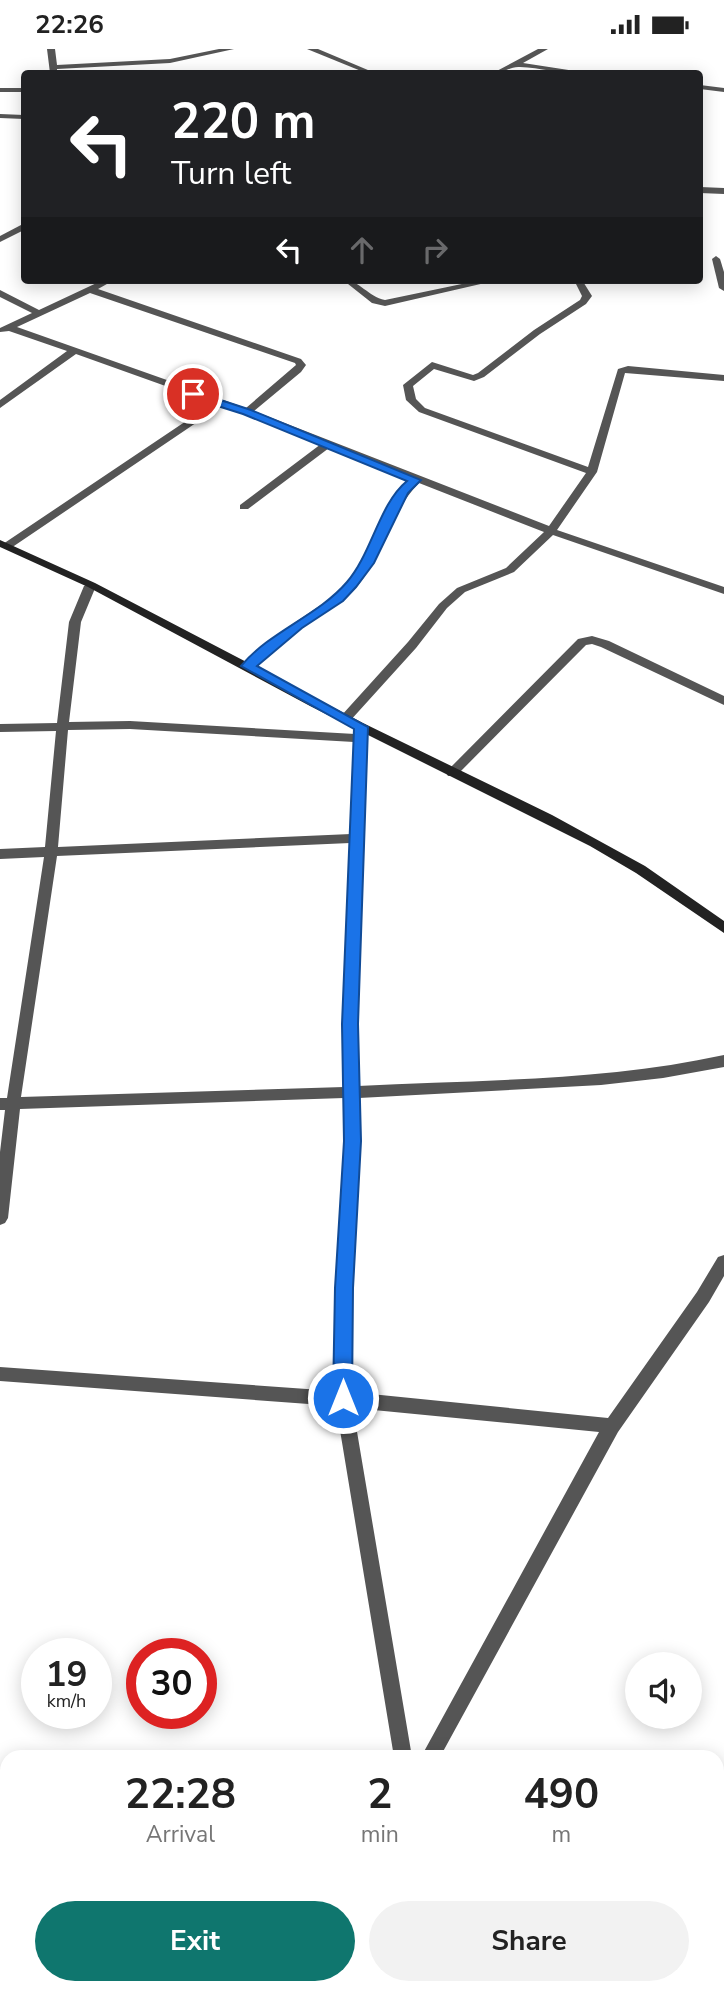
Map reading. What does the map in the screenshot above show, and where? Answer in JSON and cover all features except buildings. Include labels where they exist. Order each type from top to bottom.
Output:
[{"type":"street","points":[[51,49],[53,70],[170,61],[230,49]]},
{"type":"street","points":[[310,49],[357,70]]},
{"type":"street","points":[[516,49],[534,54]]},
{"type":"street","points":[[503,70],[544,49]]},
{"type":"street","points":[[170,61],[174,70]]},
{"type":"street","points":[[516,64],[561,70]]},
{"type":"street","points":[[703,86],[724,90]]},
{"type":"street","points":[[0,90],[21,90]]},
{"type":"street","points":[[0,116],[21,117]]},
{"type":"street","points":[[703,190],[724,191]]},
{"type":"street","points":[[0,239],[21,228]]},
{"type":"street","points":[[716,259],[724,288]]},
{"type":"street","points":[[4,329],[101,284]]},
{"type":"street","points":[[352,284],[375,301],[385,303],[475,284]]},
{"type":"street","points":[[580,284],[587,296],[583,302],[537,331],[481,375],[474,378],[432,365],[408,385],[411,400],[422,410],[592,472]]},
{"type":"street","points":[[89,289],[298,361],[301,365],[298,370],[247,412]]},
{"type":"street","points":[[0,293],[39,313]]},
{"type":"street","points":[[4,329],[247,412],[551,531],[724,591]]},
{"type":"street","points":[[0,405],[74,351]]},
{"type":"street","points":[[345,719],[412,645],[443,605],[461,590],[510,570],[551,531],[592,472],[621,371],[628,369],[724,378]]},
{"type":"street","points":[[4,545],[218,404]]},
{"type":"street","points":[[244,507],[328,444]]},
{"type":"street","points":[[248,666],[297,625],[338,599],[352,585],[367,563],[402,491],[416,480]]},
{"type":"street","points":[[4,545],[248,666],[345,719],[361,733],[452,773],[629,864],[724,928]]},
{"type":"street","points":[[0,1218],[6,1104],[51,852],[75,622],[90,586]]},
{"type":"street","points":[[452,773],[582,642],[592,640],[605,644],[724,701]]},
{"type":"street","points":[[0,729],[130,725],[361,733]]},
{"type":"street","points":[[361,733],[350,1024],[352,1141],[344,1288],[343,1398],[402,1750]]},
{"type":"street","points":[[0,854],[356,838]]},
{"type":"street","points":[[6,1104],[351,1094],[633,1077],[691,1069],[724,1061]]},
{"type":"street","points":[[434,1750],[612,1426],[703,1297],[724,1262]]},
{"type":"street","points":[[0,1374],[159,1383],[343,1398],[612,1426]]},
{"type":"route","points":[[193,394],[247,412],[416,480],[402,491],[367,563],[352,585],[338,599],[297,625],[248,666],[361,727],[350,1024],[352,1141],[344,1288],[343,1398]]}]
